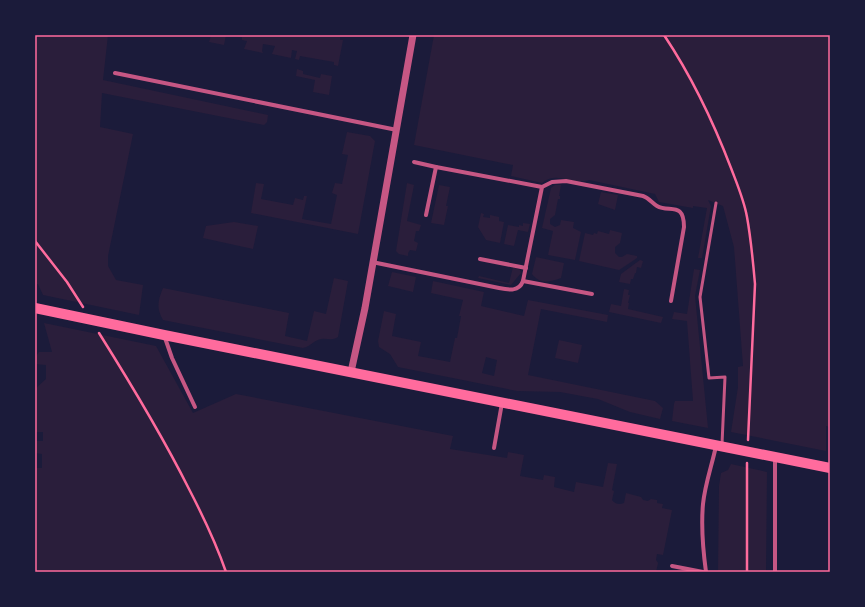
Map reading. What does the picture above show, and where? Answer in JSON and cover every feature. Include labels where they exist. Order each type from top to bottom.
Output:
[{"type":"main road","points":[[35,308],[830,468]]},
{"type":"street","points":[[351,372],[362,324],[413,35]]},
{"type":"street","points":[[115,73],[397,130]]},
{"type":"street","points":[[414,162],[542,187],[552,182],[566,181],[643,196],[648,198],[657,206],[673,208],[681,214],[684,220],[684,227],[671,301]]},
{"type":"street","points":[[426,215],[436,167]]},
{"type":"street","points":[[372,262],[507,290],[518,289],[523,281],[542,187]]},
{"type":"street","points":[[480,259],[526,268]]},
{"type":"street","points":[[523,281],[592,294]]},
{"type":"street","points":[[164,335],[172,358],[195,407]]},
{"type":"street","points":[[494,448],[502,402]]},
{"type":"street","points":[[672,566],[704,572],[703,510],[705,494],[719,445]]},
{"type":"street","points":[[775,456],[775,572]]},
{"type":"lane","points":[[716,203],[700,297],[709,378],[725,376],[719,445]]},
{"type":"path","points":[[664,35],[691,79],[719,136],[742,198],[747,216],[755,284],[747,447]]},
{"type":"path","points":[[35,241],[67,282],[84,308]]},
{"type":"path","points":[[96,328],[148,411],[176,463],[204,519],[226,572]]},
{"type":"path","points":[[747,461],[747,572]]},
{"type":"shaded area","points":[[35,35],[108,35],[103,80],[268,115],[267,122],[264,125],[102,93],[100,127],[133,134],[108,256],[108,266],[116,280],[143,285],[139,315],[43,295],[38,284],[35,285]]},
{"type":"shaded area","points":[[211,35],[226,35],[224,45],[209,42]]},
{"type":"shaded area","points":[[230,35],[340,35],[340,40],[343,40],[338,66],[334,65],[334,62],[300,56],[299,60],[295,59],[297,51],[292,50],[291,58],[272,54],[275,46],[263,44],[263,53],[244,49],[247,41],[242,40],[242,37]]},
{"type":"shaded area","points":[[434,35],[830,35],[830,427],[826,426],[826,451],[731,432],[738,387],[738,367],[743,366],[734,247],[723,206],[708,200],[711,206],[702,258],[698,258],[707,208],[693,206],[693,208],[659,202],[655,194],[589,180],[577,181],[553,178],[547,179],[542,183],[511,176],[513,165],[414,145]]},
{"type":"shaded area","points":[[297,69],[303,71],[303,74],[320,78],[321,74],[332,76],[329,95],[313,92],[315,80],[296,76]]},
{"type":"shaded area","points":[[347,132],[370,136],[375,141],[358,234],[251,213],[256,183],[264,184],[261,199],[293,205],[295,198],[303,200],[304,196],[307,196],[302,219],[331,224],[337,195],[332,193],[335,183],[342,184],[348,155],[342,154]]},
{"type":"shaded area","points":[[407,183],[414,185],[407,221],[421,225],[419,231],[416,231],[414,241],[418,243],[416,251],[410,250],[408,256],[399,254],[396,251]]},
{"type":"shaded area","points":[[439,185],[450,187],[444,225],[431,223]]},
{"type":"shaded area","points":[[555,185],[561,185],[559,196],[560,199],[558,199],[555,215],[550,219],[550,224],[555,227],[560,225],[561,220],[574,222],[573,228],[581,232],[575,260],[548,255],[553,231],[542,228],[551,188]]},
{"type":"shaded area","points":[[601,192],[618,195],[615,210],[598,204]]},
{"type":"shaded area","points":[[481,213],[484,214],[483,217],[490,218],[490,215],[499,217],[499,221],[504,222],[500,243],[486,240],[478,227]]},
{"type":"shaded area","points":[[234,222],[258,226],[253,249],[203,238],[206,226]]},
{"type":"shaded area","points":[[523,223],[530,224],[528,232],[518,230],[514,246],[504,244],[508,225],[519,227],[519,225],[523,226]]},
{"type":"shaded area","points":[[610,230],[622,233],[620,243],[615,247],[615,253],[619,257],[627,254],[637,256],[637,258],[619,270],[579,261],[585,233],[593,235],[594,233],[597,234],[598,231],[609,234]]},
{"type":"shaded area","points":[[536,257],[564,263],[561,278],[545,282],[535,277],[532,274]]},
{"type":"shaded area","points":[[640,260],[643,261],[641,268],[637,267],[636,273],[633,279],[631,279],[630,284],[619,282],[621,274]]},
{"type":"shaded area","points":[[513,267],[520,270],[521,273],[511,285],[478,278],[479,276],[509,283]]},
{"type":"shaded area","points":[[694,269],[700,270],[695,296],[708,428],[672,421],[675,401],[693,401],[687,321],[672,319],[674,312],[687,314]]},
{"type":"shaded area","points":[[392,272],[416,277],[413,292],[388,286]]},
{"type":"shaded area","points":[[334,278],[348,281],[338,337],[319,340],[303,348],[163,320],[159,312],[159,300],[163,288],[289,313],[285,336],[307,341],[314,311],[326,314]]},
{"type":"shaded area","points":[[433,281],[484,292],[481,306],[524,316],[528,300],[608,315],[607,322],[541,309],[528,375],[655,401],[663,408],[660,419],[630,412],[598,399],[560,392],[517,391],[398,367],[390,354],[379,347],[378,341],[384,311],[396,314],[392,336],[421,342],[418,356],[450,362],[455,338],[457,338],[461,316],[459,316],[463,300],[431,293]],"holes":[[[486,357],[497,360],[494,376],[482,373]]]},
{"type":"shaded area","points":[[624,289],[629,290],[628,295],[630,295],[628,309],[663,317],[661,323],[609,312],[611,304],[621,306]]},
{"type":"shaded area","points":[[44,323],[156,346],[193,413],[236,394],[453,436],[450,449],[507,458],[508,452],[524,455],[520,476],[543,480],[544,475],[555,477],[554,487],[574,492],[576,482],[603,487],[608,463],[617,464],[612,490],[614,491],[612,500],[614,502],[619,504],[624,503],[626,493],[641,497],[643,500],[657,500],[657,503],[663,504],[662,508],[672,510],[663,555],[657,554],[656,560],[658,563],[656,572],[35,572],[35,468],[42,468],[42,454],[35,453],[35,441],[43,441],[43,432],[35,432],[35,389],[46,379],[46,365],[35,364],[35,358],[39,352],[52,352]]},
{"type":"shaded area","points":[[559,340],[582,345],[578,363],[555,358]]},
{"type":"shaded area","points":[[731,464],[767,472],[766,572],[718,572],[719,486],[721,473],[728,470]]}]
